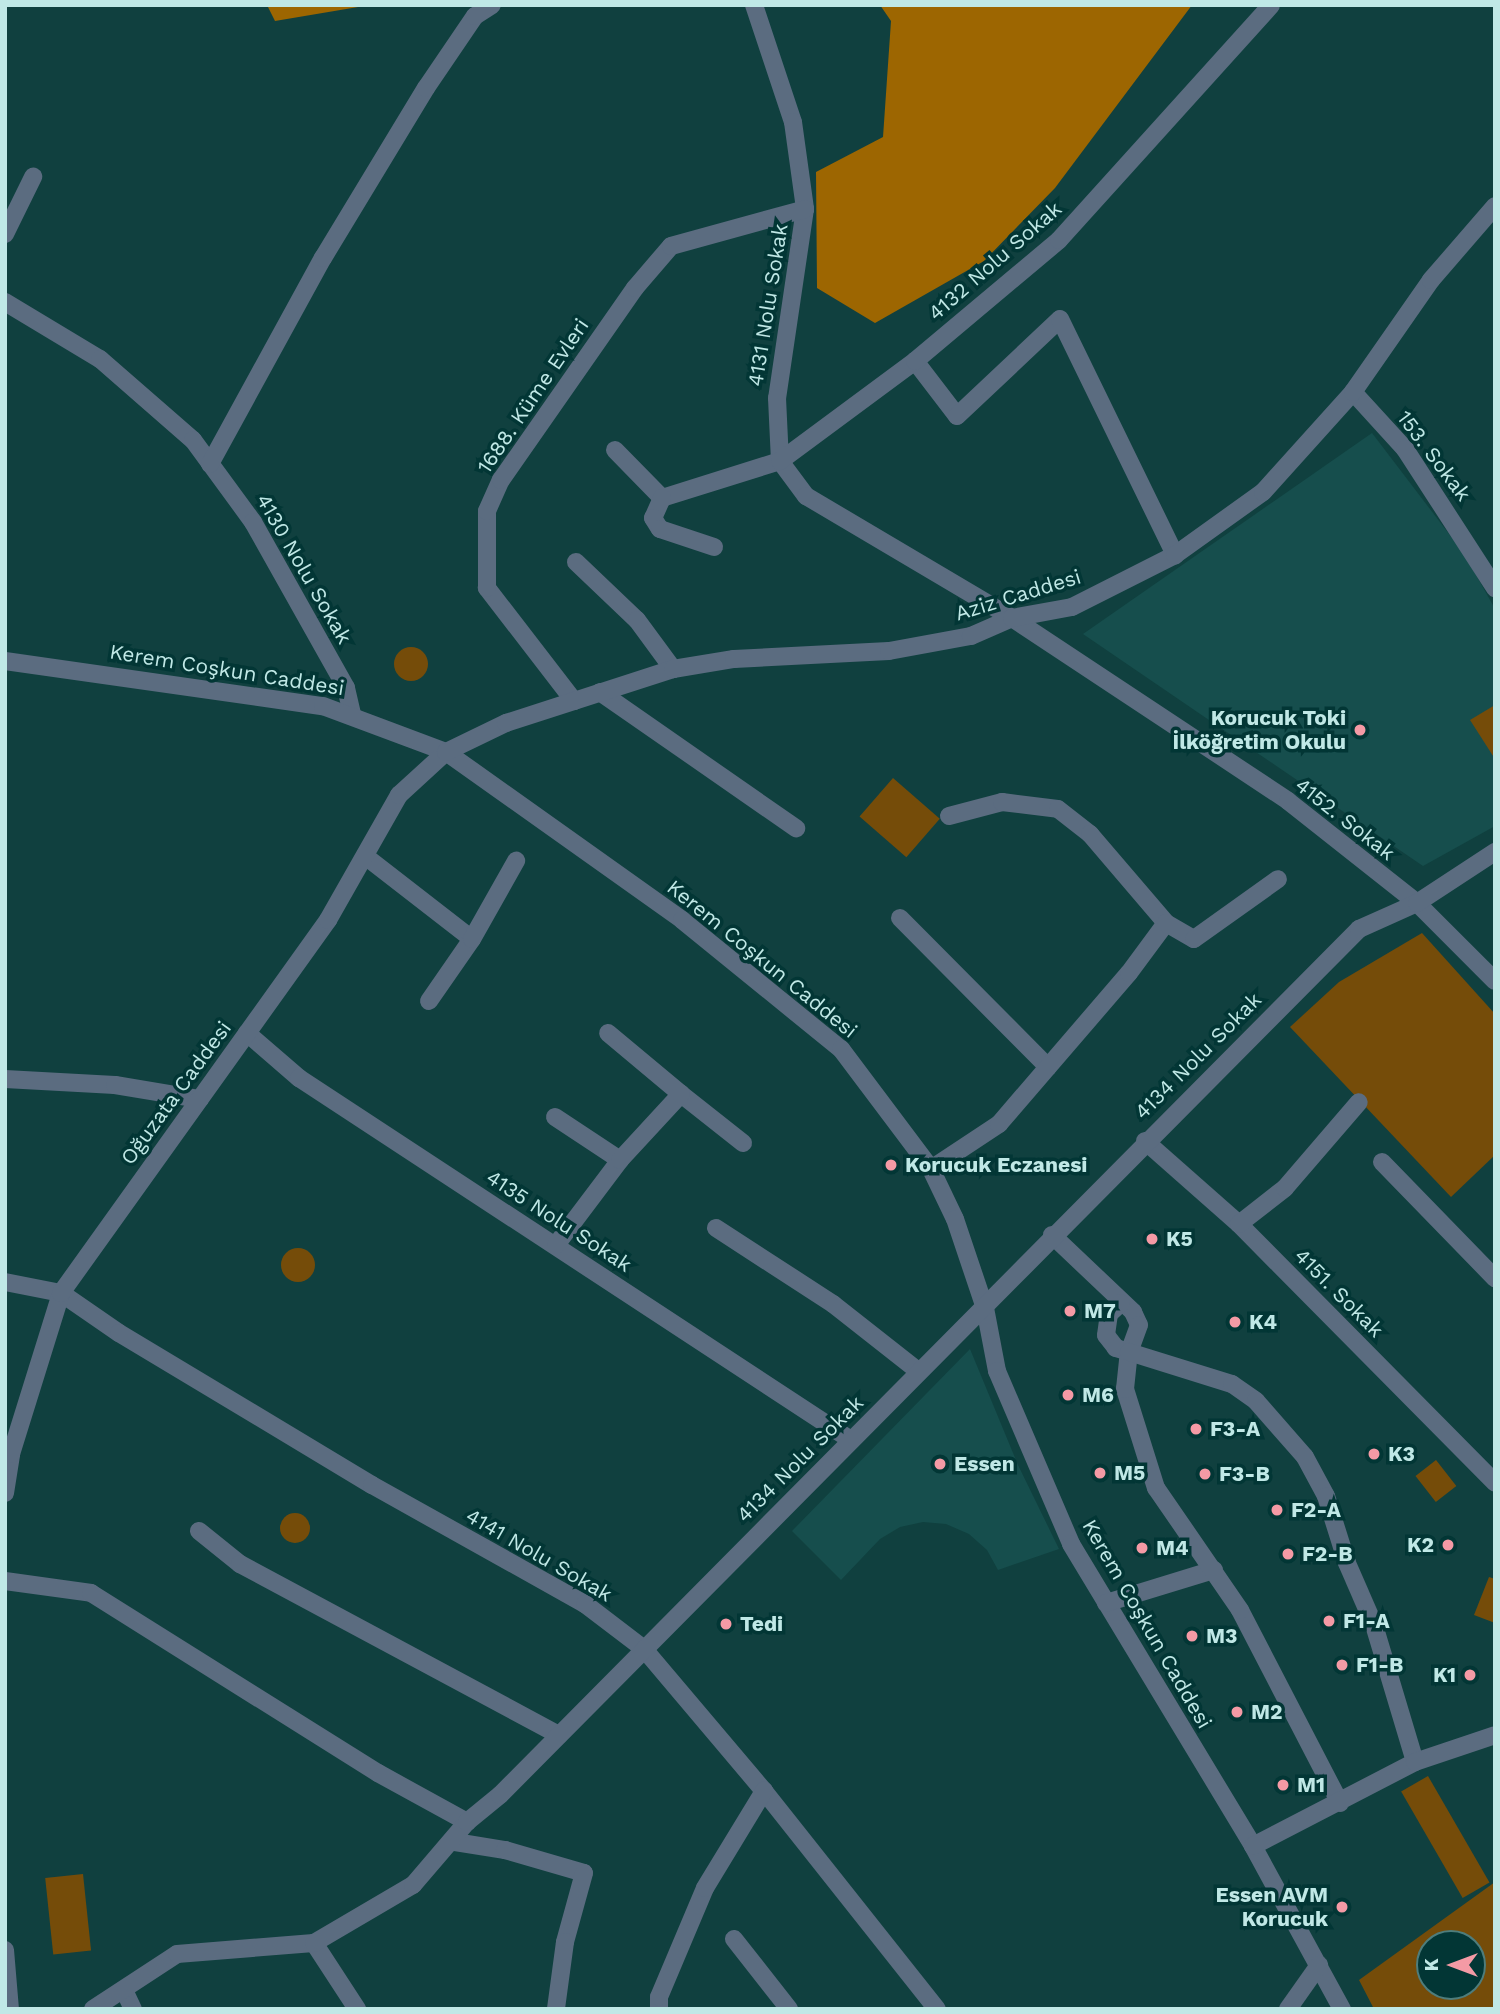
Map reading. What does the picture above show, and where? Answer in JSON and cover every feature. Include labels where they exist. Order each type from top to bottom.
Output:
[{"type":"street","points":[[210,464],[323,258],[426,88],[475,16],[492,5]]},
{"type":"street","name":"4131 Nolu Sokak","points":[[754,5],[793,122],[805,209],[777,398],[780,461]]},
{"type":"street","name":"4132 Nolu Sokak","points":[[662,498],[780,461],[915,361],[1059,240],[1270,5]]},
{"type":"street","points":[[5,234],[33,177]]},
{"type":"street","name":"Aziz Caddesi","points":[[446,752],[506,723],[673,669],[734,659],[889,651],[971,636],[1013,618],[1072,607],[1175,555],[1263,492],[1353,392],[1431,280],[1495,206]]},
{"type":"street","name":"1688. Küme Evleri","points":[[574,701],[487,588],[486,511],[501,480],[635,288],[671,246],[805,209]]},
{"type":"street","name":"4130 Nolu Sokak","points":[[5,302],[100,359],[193,440],[253,522],[346,688],[352,713]]},
{"type":"street","points":[[915,361],[957,416],[1060,319],[1175,555]]},
{"type":"street","name":"153. Sokak","points":[[1353,392],[1405,449],[1495,587]]},
{"type":"street","points":[[615,450],[662,498],[653,518],[660,529],[714,547]]},
{"type":"street","points":[[780,461],[806,496],[1013,618]]},
{"type":"street","points":[[576,562],[637,620],[673,669]]},
{"type":"street","name":"4152. Sokak","points":[[1013,618],[1288,802],[1417,903],[1495,981]]},
{"type":"street","name":"Kerem Coşkun Caddesi","points":[[5,662],[128,676],[352,713],[446,752],[682,920],[841,1049],[930,1169],[955,1219],[985,1308],[997,1371],[1071,1544],[1253,1846],[1342,2009]]},
{"type":"street","points":[[600,692],[796,828]]},
{"type":"street","name":"Oğuzata Caddesi","points":[[5,1493],[11,1454],[61,1293],[328,920],[399,795],[446,752]]},
{"type":"street","points":[[949,817],[1002,802],[1058,809],[1090,834],[1166,923],[1194,939],[1278,879]]},
{"type":"street","name":"4134 Nolu Sokak","points":[[93,2009],[177,1954],[314,1943],[413,1885],[455,1842],[467,1822],[559,1735],[919,1371],[985,1308],[1052,1235],[1145,1141],[1359,929],[1417,903],[1495,852]]},
{"type":"street","points":[[365,856],[472,939]]},
{"type":"street","points":[[429,1002],[472,939],[516,861]]},
{"type":"street","points":[[900,918],[1048,1067]]},
{"type":"street","points":[[930,1169],[999,1124],[1166,923]]},
{"type":"street","points":[[608,1032],[743,1143]]},
{"type":"street","name":"4135 Nolu Sokak","points":[[247,1033],[299,1078],[852,1440]]},
{"type":"street","points":[[5,1079],[115,1085],[200,1099]]},
{"type":"street","points":[[555,1245],[620,1160],[681,1094]]},
{"type":"street","points":[[1239,1224],[1285,1188],[1359,1102]]},
{"type":"street","points":[[555,1117],[620,1160]]},
{"type":"street","name":"4151. Sokak","points":[[1145,1141],[1239,1224],[1495,1483]]},
{"type":"street","points":[[1382,1162],[1495,1278]]},
{"type":"street","points":[[716,1228],[833,1304],[919,1371]]},
{"type":"street","points":[[1052,1235],[1133,1312],[1139,1325],[1129,1352],[1125,1389],[1156,1488],[1214,1570],[1347,1806]]},
{"type":"street","name":"4141 Nolu Sokak","points":[[5,1282],[61,1293],[119,1333],[372,1485],[585,1604],[644,1649],[764,1791],[937,2009]]},
{"type":"street","points":[[1121,1303],[1109,1314],[1106,1335],[1116,1348],[1232,1384],[1256,1401],[1305,1457],[1326,1496],[1346,1563],[1374,1625],[1415,1762]]},
{"type":"street","points":[[199,1531],[240,1564],[559,1735]]},
{"type":"street","points":[[1107,1604],[1214,1570]]},
{"type":"street","points":[[5,1581],[91,1593],[378,1773],[467,1822]]},
{"type":"street","points":[[1253,1846],[1347,1806],[1415,1762],[1495,1735]]},
{"type":"street","points":[[659,2009],[659,1997],[705,1888],[764,1791]]},
{"type":"street","points":[[455,1842],[505,1850],[584,1873],[565,1942],[556,2009]]},
{"type":"street","points":[[734,1939],[789,2009]]},
{"type":"street","points":[[314,1943],[357,2009]]},
{"type":"street","points":[[5,1950],[10,2009]]},
{"type":"street","points":[[1288,2009],[1319,1965]]},
{"type":"street","points":[[124,1990],[133,2009]]},
{"type":"shaded area","points":[[267,5],[370,5],[275,21]]},
{"type":"shaded area","points":[[880,5],[1192,5],[1055,188],[984,261],[875,323],[817,288],[816,172],[883,137],[891,21]]},
{"type":"shaded area","name":"Korucuk Toki İlköğretim Okulu","points":[[1372,433],[1465,555],[1495,609],[1495,826],[1423,866],[1083,634]]},
{"type":"shaded area","points":[[411,647],[423,652],[428,664],[423,676],[411,681],[399,676],[394,664],[399,652]]},
{"type":"shaded area","points":[[1495,705],[1495,759],[1470,720]]},
{"type":"shaded area","points":[[893,778],[940,819],[906,857],[860,816]]},
{"type":"shaded area","points":[[1422,933],[1495,1014],[1495,1155],[1451,1197],[1290,1027],[1339,982]]},
{"type":"shaded area","points":[[298,1248],[310,1253],[315,1265],[310,1277],[298,1282],[286,1277],[281,1265],[286,1253]]},
{"type":"shaded area","points":[[970,1349],[1018,1465],[1059,1549],[998,1570],[987,1550],[969,1534],[946,1524],[923,1522],[900,1527],[880,1539],[841,1580],[792,1531]]},
{"type":"shaded area","points":[[1436,1460],[1456,1486],[1436,1502],[1416,1476]]},
{"type":"shaded area","points":[[295,1513],[306,1517],[310,1528],[306,1539],[295,1543],[284,1539],[280,1528],[284,1517]]},
{"type":"shaded area","points":[[1489,1577],[1495,1579],[1495,1623],[1474,1615]]},
{"type":"shaded area","points":[[1428,1776],[1490,1883],[1463,1898],[1401,1792]]},
{"type":"shaded area","points":[[83,1874],[91,1951],[53,1955],[45,1878]]},
{"type":"shaded area","points":[[1495,1882],[1495,2009],[1374,2009],[1359,1980],[1416,1939],[1416,2000],[1486,2000],[1486,1930],[1428,1930]]},
{"type":"place","name":"Korucuk Toki İlköğretim Okulu","points":[[1360,730]]},
{"type":"place","name":"Korucuk Eczanesi","points":[[891,1165]]},
{"type":"place","name":"K5","points":[[1152,1239]]},
{"type":"place","name":"M7","points":[[1070,1311]]},
{"type":"place","name":"K4","points":[[1235,1322]]},
{"type":"place","name":"M6","points":[[1068,1395]]},
{"type":"place","name":"F3-A","points":[[1196,1429]]},
{"type":"place","name":"K3","points":[[1374,1454]]},
{"type":"place","name":"Essen","points":[[940,1464]]},
{"type":"place","name":"M5","points":[[1100,1473]]},
{"type":"place","name":"F3-B","points":[[1205,1474]]},
{"type":"place","name":"F2-A","points":[[1277,1510]]},
{"type":"place","name":"K2","points":[[1448,1545]]},
{"type":"place","name":"M4","points":[[1142,1548]]},
{"type":"place","name":"F2-B","points":[[1288,1554]]},
{"type":"place","name":"F1-A","points":[[1329,1621]]},
{"type":"place","name":"Tedi","points":[[726,1624]]},
{"type":"place","name":"M3","points":[[1192,1636]]},
{"type":"place","name":"F1-B","points":[[1342,1665]]},
{"type":"place","name":"K1","points":[[1470,1675]]},
{"type":"place","name":"M2","points":[[1237,1712]]},
{"type":"place","name":"M1","points":[[1283,1785]]},
{"type":"place","name":"Essen AVM Korucuk","points":[[1342,1907]]}]
